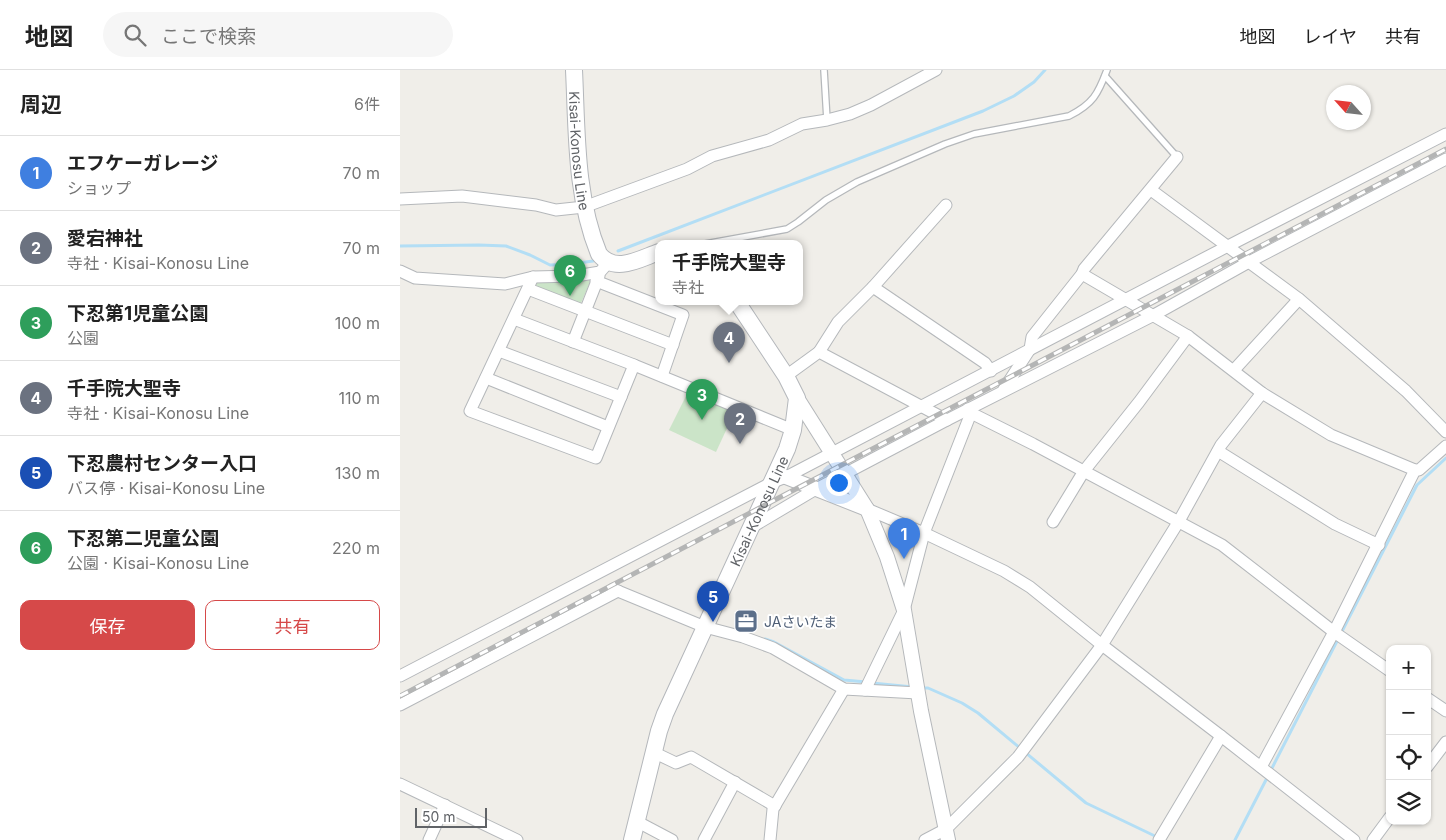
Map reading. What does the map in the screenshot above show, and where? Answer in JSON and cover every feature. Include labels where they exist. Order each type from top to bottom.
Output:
[{"type":"main road","name":"Kisai-Konosu Line","points":[[574,70],[579,172],[584,207],[598,254],[603,260],[602,272]]},
{"type":"main road","points":[[602,272],[655,253]]},
{"type":"main road","points":[[739,305],[786,376],[797,398]]},
{"type":"main road","name":"Kisai-Konosu Line","points":[[632,840],[653,752],[665,714],[787,449],[793,430],[797,398]]},
{"type":"street","points":[[400,199],[462,196],[536,205],[556,210],[584,207],[687,169],[712,156],[769,140],[802,124],[850,114],[871,105],[936,70]]},
{"type":"street","points":[[400,676],[1446,134]]},
{"type":"street","points":[[1003,391],[1030,349],[1032,337],[1084,269],[1177,158]]},
{"type":"street","points":[[750,528],[816,489],[948,420],[970,411],[1003,391],[1154,315],[1249,262],[1446,160]]},
{"type":"street","points":[[1151,190],[1299,299],[1406,391],[1446,432]]},
{"type":"street","points":[[786,376],[819,352],[838,322],[873,287],[946,205]]},
{"type":"street","points":[[400,271],[415,278],[505,284],[533,277],[576,276],[602,272],[655,300]]},
{"type":"street","points":[[573,342],[602,272]]},
{"type":"street","points":[[1082,274],[1188,336],[1262,393],[1331,435],[1415,470],[1419,470],[1446,446]]},
{"type":"street","points":[[533,277],[470,411],[596,458],[634,365]]},
{"type":"street","points":[[873,287],[985,363],[991,371]]},
{"type":"street","points":[[528,289],[673,345]]},
{"type":"street","points":[[1234,370],[1299,299]]},
{"type":"street","points":[[662,376],[683,315],[664,305]]},
{"type":"street","points":[[514,319],[662,376],[793,430]]},
{"type":"street","points":[[1052,522],[1084,471],[1188,336]]},
{"type":"street","points":[[499,351],[620,397]]},
{"type":"street","points":[[819,352],[948,420]]},
{"type":"street","points":[[486,378],[608,427]]},
{"type":"street","points":[[926,840],[947,834],[1018,756],[1102,646],[1179,521],[1218,451],[1262,393]]},
{"type":"street","points":[[797,398],[867,509],[887,557],[904,610],[921,711],[947,834]]},
{"type":"street","points":[[970,411],[1222,545],[1334,632],[1386,668]]},
{"type":"street","points":[[865,690],[904,610],[924,533],[970,411]]},
{"type":"street","points":[[1218,451],[1335,524],[1379,545]]},
{"type":"street","points":[[1261,767],[1334,632],[1415,470]]},
{"type":"street","points":[[786,477],[924,533],[1004,571],[1030,587],[1102,646],[1354,840]]},
{"type":"street","points":[[400,705],[616,590],[773,648],[844,689],[918,693]]},
{"type":"street","points":[[770,840],[773,810],[844,689]]},
{"type":"street","points":[[1431,701],[1446,711]]},
{"type":"street","points":[[1159,840],[1221,736]]},
{"type":"street","points":[[1431,762],[1446,742]]},
{"type":"street","points":[[653,752],[676,763],[691,757],[776,806]]},
{"type":"street","points":[[704,840],[735,782]]},
{"type":"street","points":[[400,784],[517,840]]},
{"type":"street","points":[[429,840],[445,806]]},
{"type":"street","points":[[636,821],[672,840]]},
{"type":"street","points":[[1373,840],[1386,822]]},
{"type":"lane","points":[[824,70],[827,120]]},
{"type":"lane","points":[[727,240],[787,229],[826,200],[858,182],[945,144],[974,134],[1069,116],[1083,109],[1099,92],[1106,73],[1177,158]]},
{"type":"green space","points":[[591,280],[581,303],[578,304],[538,288],[536,285],[537,283]]},
{"type":"green space","points":[[688,392],[735,411],[716,452],[669,430]]},
{"type":"waterway","points":[[618,251],[983,111],[1014,96],[1034,82],[1045,70]]},
{"type":"waterway","points":[[400,246],[506,246],[550,265],[593,261]]},
{"type":"waterway","points":[[1271,770],[1417,485],[1446,458]]},
{"type":"waterway","points":[[765,639],[844,680],[866,682]]},
{"type":"waterway","points":[[872,683],[913,687]]},
{"type":"waterway","points":[[922,688],[928,688],[962,703],[978,713],[1086,803],[1157,837]]},
{"type":"waterway","points":[[1235,840],[1268,776]]},
{"type":"railway","points":[[400,696],[1446,149]]},
{"type":"place","name":"下忍第二児童公園","points":[[570,296]]},
{"type":"place","name":"千手院大聖寺","points":[[729,363]]},
{"type":"place","name":"下忍第1児童公園","points":[[702,420]]},
{"type":"place","name":"愛宕神社","points":[[740,444]]},
{"type":"place","name":"エフケーガレージ","points":[[904,559]]},
{"type":"place","name":"JAさいたま","points":[[746,621]]},
{"type":"place","name":"下忍農村センター入口","points":[[713,622]]}]
